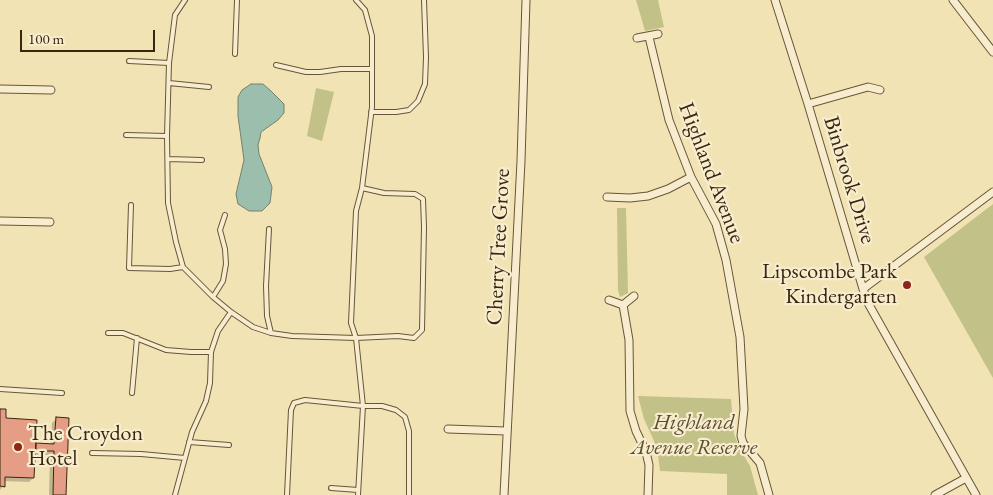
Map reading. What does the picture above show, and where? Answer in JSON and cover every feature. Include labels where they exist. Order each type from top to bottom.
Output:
[{"type":"street","name":"Cherry Tree Grove","points":[[504,495],[521,160],[526,0]]},
{"type":"street","name":"Binbrook Drive","points":[[775,0],[868,303],[976,495]]},
{"type":"street","points":[[953,0],[993,52]]},
{"type":"street","points":[[637,38],[658,34]]},
{"type":"street","name":"Highland Avenue","points":[[649,37],[669,120],[691,177],[716,224],[726,260],[740,345],[744,409],[741,436],[743,442],[760,463],[769,495]]},
{"type":"street","points":[[808,104],[868,87],[880,90]]},
{"type":"street","points":[[0,89],[51,90]]},
{"type":"street","points":[[607,197],[630,198],[648,196],[668,189],[691,177]]},
{"type":"street","points":[[863,289],[993,192]]},
{"type":"street","points":[[0,221],[50,222]]},
{"type":"street","points":[[623,305],[634,296]]},
{"type":"street","points":[[609,300],[623,305]]},
{"type":"street","points":[[623,305],[629,340],[630,410],[649,465],[648,495]]},
{"type":"street","points":[[448,429],[506,431]]},
{"type":"street","points":[[934,495],[966,478]]},
{"type":"lane","points":[[177,0],[182,5]]},
{"type":"lane","points":[[185,0],[175,15],[169,63],[167,136],[168,203],[183,267],[231,312],[253,327],[272,333],[292,336],[356,338],[398,336],[414,338],[422,330],[423,199],[414,194],[384,193],[362,188]]},
{"type":"lane","points":[[235,54],[237,0]]},
{"type":"lane","points":[[331,488],[358,493],[363,406],[356,338],[351,323],[356,211],[362,188],[371,112],[372,36],[365,10],[356,0]]},
{"type":"lane","points":[[371,112],[409,110],[418,101],[426,84],[424,0]]},
{"type":"lane","points":[[129,61],[169,63]]},
{"type":"lane","points":[[276,65],[306,72],[320,72],[341,68],[372,69]]},
{"type":"lane","points":[[169,83],[209,87]]},
{"type":"lane","points":[[126,135],[167,136]]},
{"type":"lane","points":[[168,159],[202,160]]},
{"type":"lane","points":[[131,205],[129,268],[170,269],[183,267]]},
{"type":"lane","points":[[213,296],[223,280],[226,264],[225,249],[220,230],[225,215]]},
{"type":"lane","points":[[269,229],[266,293],[267,316],[272,333]]},
{"type":"lane","points":[[175,495],[192,432],[206,401],[210,383],[211,352],[218,331],[231,312]]},
{"type":"lane","points":[[108,333],[123,333],[166,350],[211,352]]},
{"type":"lane","points":[[132,392],[137,338]]},
{"type":"lane","points":[[0,389],[62,392]]},
{"type":"lane","points":[[287,495],[291,410],[294,403],[305,400],[382,406],[396,410],[405,417],[409,431],[409,495]]},
{"type":"lane","points":[[189,442],[229,444]]},
{"type":"lane","points":[[92,453],[141,454],[185,458]]},
{"type":"green space","points":[[636,0],[658,0],[664,27],[645,31]]},
{"type":"green space","points":[[316,88],[334,92],[322,141],[307,136]]},
{"type":"green space","points":[[993,204],[993,378],[924,257]]},
{"type":"green space","points":[[617,208],[626,208],[628,293],[620,297],[618,290]]},
{"type":"green space","name":"Highland Avenue Reserve","points":[[638,396],[731,399],[734,434],[750,466],[758,495],[727,495],[727,474],[660,471],[654,441],[644,419]]},
{"type":"shaded area","points":[[251,84],[263,84],[284,104],[284,113],[278,120],[261,132],[258,145],[259,154],[272,187],[270,203],[262,211],[249,211],[238,204],[236,194],[244,160],[238,116],[238,97],[242,90]]},
{"type":"building","name":"The Croydon Hotel","points":[[0,409],[6,409],[6,418],[37,420],[34,478],[5,477],[5,487],[0,486]]},
{"type":"building","points":[[56,417],[69,418],[66,495],[53,495],[54,451],[36,451],[36,443],[54,444]]},
{"type":"place","name":"Lipscombe Park Kindergarten","points":[[907,285]]},
{"type":"place","name":"The Croydon Hotel","points":[[18,447]]}]
